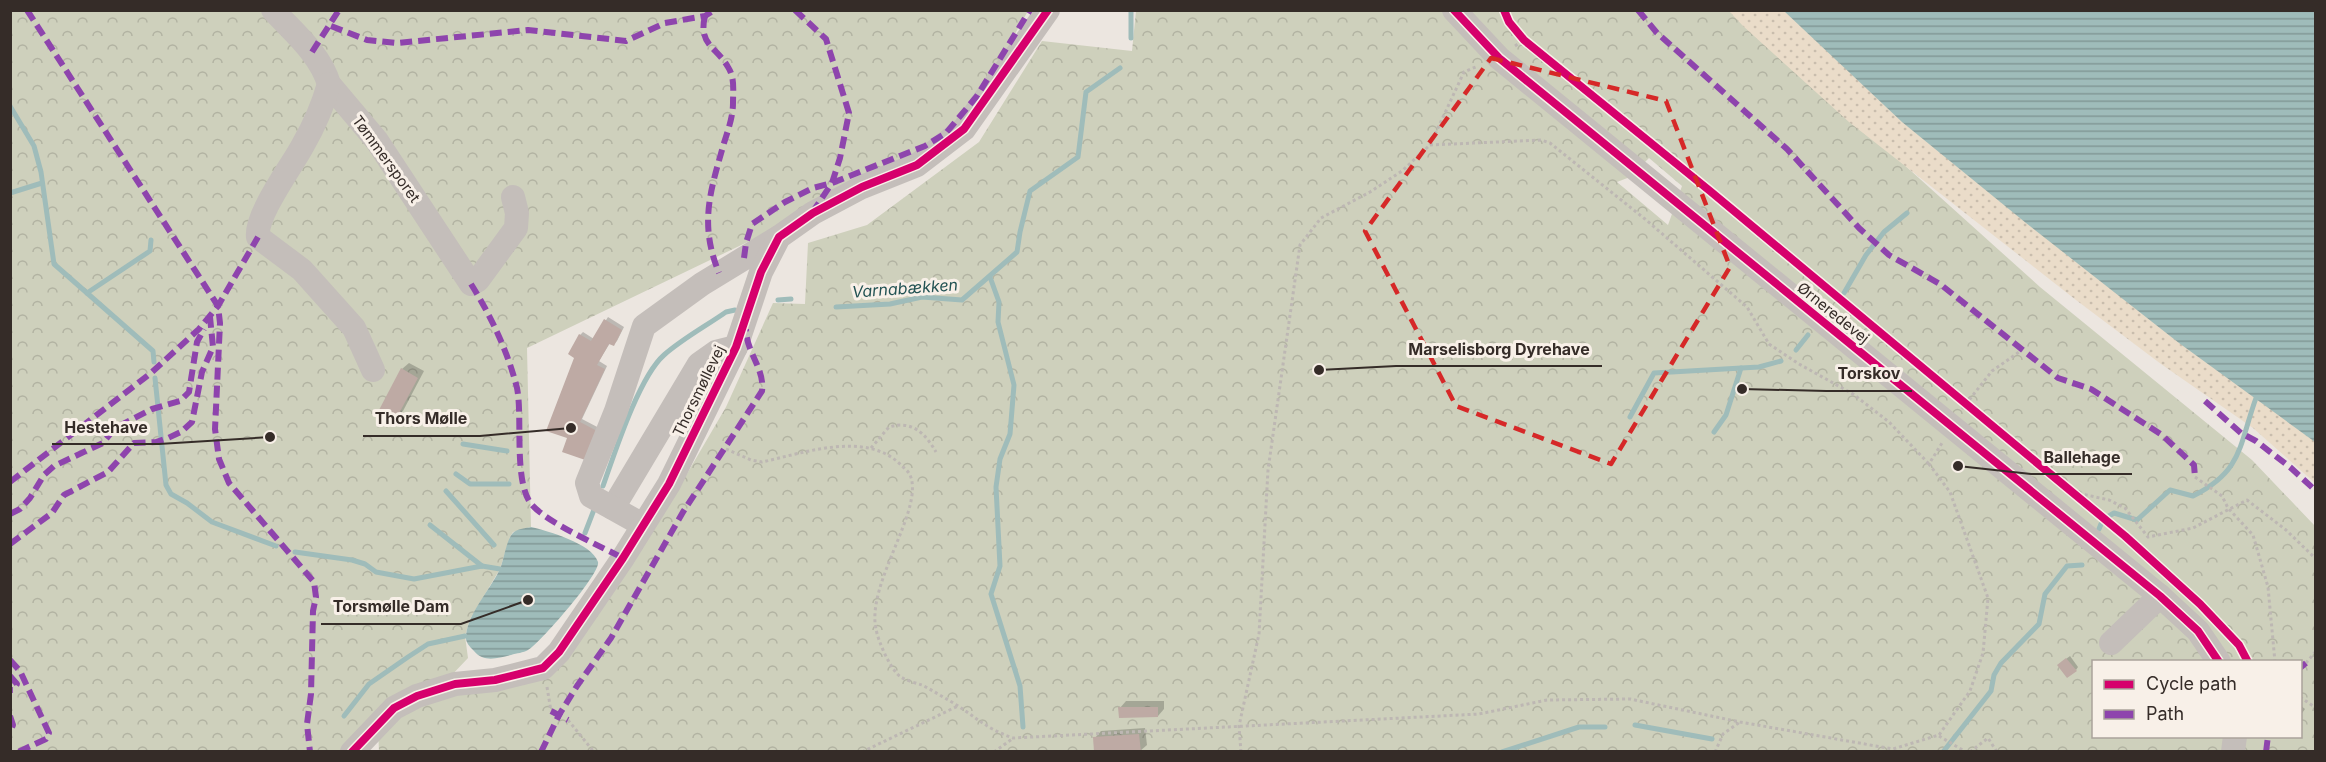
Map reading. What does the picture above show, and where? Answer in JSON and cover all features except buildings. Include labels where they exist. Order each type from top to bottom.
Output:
[{"type":"street","name":"Tømmersporet","points":[[273,10],[312,52],[326,73],[329,84],[377,141],[471,284],[478,280],[516,228],[517,213],[513,197]]},
{"type":"street","name":"Thorsmøllevej","points":[[352,752],[394,708],[417,696],[455,684],[495,680],[543,668],[559,652],[669,484],[736,347],[761,272],[779,237],[813,213],[862,187],[917,165],[964,129],[1048,10]]},
{"type":"street","name":"Ørneredevej","points":[[1454,10],[1499,58],[2160,596],[2198,632],[2218,660]]},
{"type":"street","points":[[329,84],[325,98],[303,145],[280,183],[259,226],[258,237],[302,270],[354,328],[373,370]]},
{"type":"street","points":[[643,525],[591,496],[587,483],[615,414],[644,326],[702,284],[779,237]]},
{"type":"street","points":[[614,508],[699,364],[716,352],[736,347]]},
{"type":"street","points":[[2111,644],[2160,596]]},
{"type":"path","points":[[1516,31],[1533,47]]},
{"type":"path","points":[[1241,752],[1239,726],[1259,634],[1268,470],[1300,245],[1321,218],[1402,171],[1430,145],[1464,72]]},
{"type":"path","points":[[726,449],[751,460],[762,462],[844,446],[871,448],[895,459],[910,475],[913,491],[907,515],[877,596],[875,628],[885,654],[899,677],[924,686],[958,706],[983,725],[1013,738],[1479,714],[1547,700],[1606,699],[1629,699],[1740,722],[1893,749],[1940,736],[1970,691],[1983,653],[1988,598],[1950,492],[1929,464],[1889,422],[1853,394],[1799,364],[1769,344],[1747,307],[1645,219],[1550,143],[1541,140],[1430,145]]},
{"type":"path","points":[[1929,464],[1966,403],[1992,371],[2022,350]]},
{"type":"path","points":[[1957,395],[1975,411]]},
{"type":"path","points":[[871,448],[889,427],[908,425],[916,427],[929,439],[936,452]]},
{"type":"path","points":[[2195,477],[2222,496],[2230,510],[2253,535],[2268,587],[2275,660]]},
{"type":"path","points":[[2064,485],[2090,507]]},
{"type":"path","points":[[2073,492],[2109,500],[2125,508],[2148,537],[2193,528],[2247,500],[2286,530],[2316,559]]},
{"type":"path","points":[[2306,663],[2316,651]]},
{"type":"path","points":[[2302,698],[2316,708]]},
{"type":"path","points":[[862,752],[958,706]]},
{"type":"path","points":[[568,720],[594,752]]},
{"type":"path","points":[[1715,752],[1723,734],[1740,722]]},
{"type":"path","points":[[1940,736],[1968,752],[1989,738],[1997,752]]},
{"type":"path","points":[[994,752],[1013,738]]},
{"type":"highlighted area","points":[[1491,58],[1666,101],[1730,267],[1611,464],[1456,406],[1365,231]]},
{"type":"green space","points":[[10,11],[1028,11],[979,97],[946,138],[758,237],[527,348],[531,527],[513,532],[500,569],[470,619],[465,636],[468,658],[449,678],[341,752],[11,751]]},
{"type":"green space","points":[[1136,11],[1738,11],[1790,62],[2040,287],[2252,460],[2315,526],[2315,751],[379,752],[378,728],[447,692],[527,679],[681,484],[726,407],[773,303],[805,304],[808,243],[867,225],[979,142],[1042,41],[1132,51]],"holes":[[[1649,158],[1682,186],[1668,225],[1617,182],[1630,177]]]},
{"type":"sand","points":[[1729,11],[1815,11],[2315,428],[2315,483],[2253,428],[2161,364],[2076,300],[1849,122]]},
{"type":"water","points":[[1784,11],[2315,11],[2315,442],[2179,343],[2026,223],[1902,122]]},
{"type":"water","points":[[531,527],[568,539],[587,549],[598,562],[596,569],[569,608],[535,645],[522,652],[496,658],[482,657],[467,642],[466,635],[471,618],[499,571],[511,535],[518,530]]},
{"type":"waterway","name":"Varnabækken","points":[[1131,10],[1131,38]]},
{"type":"waterway","name":"Varnabækken","points":[[836,307],[890,304],[922,297],[962,300],[1017,252],[1030,191],[1078,157],[1086,92],[1120,68]]},
{"type":"waterway","points":[[10,106],[34,146],[41,172],[54,264],[153,351],[154,362]]},
{"type":"waterway","points":[[10,193],[42,183]]},
{"type":"waterway","points":[[1844,293],[1866,255],[1884,232],[1907,213]]},
{"type":"waterway","points":[[87,293],[150,251],[151,240]]},
{"type":"waterway","points":[[990,277],[999,302],[998,322],[1014,385],[1010,434],[1000,459],[996,487],[1000,566],[991,594],[1020,686],[1023,727]]},
{"type":"waterway","name":"Varnabækken","points":[[778,300],[791,299]]},
{"type":"waterway","name":"Varnabækken","points":[[603,486],[637,397],[655,366],[664,355],[686,338],[726,312],[735,310]]},
{"type":"waterway","points":[[1796,350],[1808,335]]},
{"type":"waterway","points":[[1630,417],[1654,373],[1759,367],[1781,361]]},
{"type":"waterway","points":[[1714,432],[1726,415],[1741,368]]},
{"type":"waterway","points":[[155,378],[166,485],[171,494],[212,522],[276,546]]},
{"type":"waterway","points":[[2109,516],[2114,513],[2137,520],[2170,490],[2193,496],[2222,477],[2237,455],[2256,398]]},
{"type":"waterway","points":[[463,444],[507,451]]},
{"type":"waterway","points":[[456,474],[470,484],[509,484]]},
{"type":"waterway","points":[[446,491],[494,545]]},
{"type":"waterway","name":"Varnabækken","points":[[585,533],[595,507]]},
{"type":"waterway","points":[[2099,529],[2101,524]]},
{"type":"waterway","points":[[430,525],[482,566]]},
{"type":"waterway","points":[[295,552],[352,560],[365,564],[376,572],[414,579],[482,566],[500,569]]},
{"type":"waterway","points":[[1943,752],[1991,691],[1994,675],[2001,663],[2039,624],[2045,594],[2067,566],[2082,565]]},
{"type":"waterway","name":"Varnabækken","points":[[344,716],[369,684],[408,657],[428,644],[465,636]]},
{"type":"waterway","points":[[1635,725],[1712,739]]},
{"type":"waterway","points":[[1502,752],[1579,727],[1605,727]]},
{"type":"marked path","points":[[27,10],[218,306],[220,323],[215,429],[219,459],[229,483],[314,582],[316,597],[313,611],[311,694],[307,724],[310,752]]},
{"type":"marked path","points":[[312,52],[339,10]]},
{"type":"marked path","points":[[331,26],[367,40],[397,43],[528,30],[626,41],[665,23],[705,16],[714,10]]},
{"type":"marked path","points":[[795,10],[826,39],[849,113],[840,158],[832,183],[814,210]]},
{"type":"marked path","points":[[744,258],[752,224],[785,202],[813,188],[832,183],[925,146],[946,133],[977,96],[1030,10]]},
{"type":"marked path","points":[[1638,10],[1657,33],[1787,149],[1859,228],[1889,255],[1940,284],[2058,378],[2091,389],[2162,435],[2194,465],[2195,477]]},
{"type":"marked path","points":[[705,16],[703,26],[706,39],[728,67],[733,84],[733,108],[714,177],[709,208],[709,239],[719,273]]},
{"type":"marked path","points":[[10,482],[151,373],[199,329],[218,306],[258,237]]},
{"type":"marked path","points":[[471,284],[498,335],[517,388],[520,466],[526,495],[532,505],[550,519],[623,558]]},
{"type":"marked path","points":[[10,544],[52,513],[64,495],[108,472],[134,443],[156,442],[168,438],[181,432],[192,422],[202,372],[213,347],[210,317]]},
{"type":"marked path","points":[[10,514],[20,509],[30,498],[44,475],[54,466],[103,443],[115,428],[152,409],[180,401],[189,392],[197,342],[204,329]]},
{"type":"marked path","points":[[541,752],[559,715],[611,638],[683,512],[762,391],[761,375],[749,345],[746,329]]},
{"type":"marked path","points":[[2205,401],[2241,433],[2256,441],[2291,468],[2316,491]]},
{"type":"marked path","points":[[10,660],[20,671],[49,733],[46,739],[18,752]]},
{"type":"marked path","points":[[2302,666],[2306,663]]},
{"type":"marked path","points":[[10,676],[17,684],[13,690],[10,690]]},
{"type":"marked path","points":[[551,711],[568,720]]},
{"type":"marked path","points":[[10,716],[13,725],[10,732]]},
{"type":"marked path","points":[[2266,752],[2268,738]]},
{"type":"cycle path","points":[[352,752],[394,708],[417,696],[455,684],[495,680],[543,668],[559,652],[623,558],[669,484],[736,347],[761,272],[779,237],[813,213],[862,187],[917,165],[964,129],[1048,10]]},
{"type":"cycle path","points":[[1454,10],[1499,58],[2160,596],[2198,631],[2218,660]]},
{"type":"cycle path","points":[[1504,10],[1509,22],[1524,40],[1710,191],[2125,536],[2200,604],[2239,645],[2247,660]]},
{"type":"place","name":"Marselisborg Dyrehave","points":[[1319,370]]},
{"type":"place","name":"Torskov","points":[[1742,389]]},
{"type":"place","name":"Thors Mølle","points":[[571,428]]},
{"type":"place","name":"Hestehave","points":[[270,437]]},
{"type":"place","name":"Ballehage","points":[[1958,466]]},
{"type":"place","name":"Torsmølle Dam","points":[[528,600]]}]
